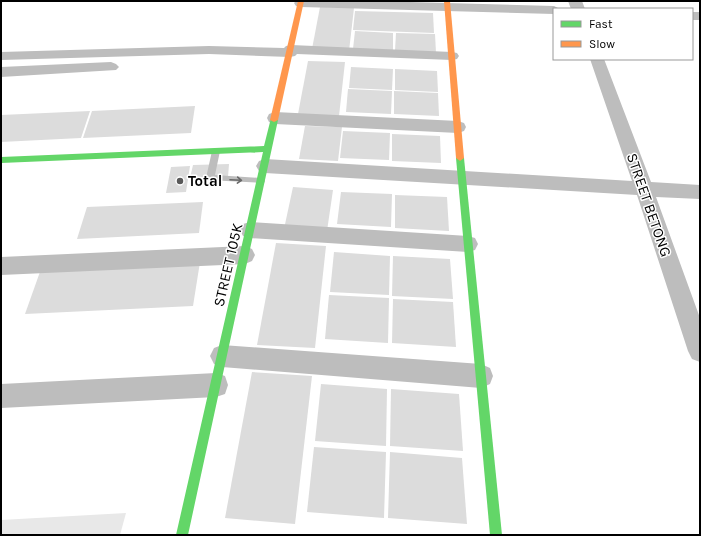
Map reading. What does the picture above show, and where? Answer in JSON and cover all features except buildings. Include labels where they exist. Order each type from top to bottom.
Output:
[{"type":"street","points":[[697,1],[700,6]]},
{"type":"street","points":[[301,2],[447,4],[553,10]]},
{"type":"street","name":"STREET 105K","points":[[182,535],[301,2]]},
{"type":"street","points":[[447,4],[496,535]]},
{"type":"street","points":[[1,56],[208,56],[228,62],[289,55],[452,56]]},
{"type":"street","points":[[1,72],[208,56]]},
{"type":"street","name":"STREET BETONG","points":[[597,60],[644,188],[700,351]]},
{"type":"street","points":[[275,118],[458,126]]},
{"type":"street","points":[[1,160],[216,152],[265,165],[700,192]]},
{"type":"street","points":[[250,230],[468,244]]},
{"type":"street","points":[[1,266],[245,255]]},
{"type":"street","points":[[222,356],[481,376]]},
{"type":"street","points":[[1,396],[216,385]]},
{"type":"lane","points":[[216,152],[210,178],[265,165]]},
{"type":"shaded area","points":[[126,513],[120,535],[1,535],[1,520]]},
{"type":"traffic: fast","points":[[182,535],[274,120]]},
{"type":"traffic: fast","points":[[1,160],[268,149]]},
{"type":"traffic: fast","points":[[460,158],[496,535]]},
{"type":"traffic: slow","points":[[274,120],[301,1]]},
{"type":"traffic: slow","points":[[447,1],[460,158]]},
{"type":"place","name":"Total","points":[[180,181]]}]
